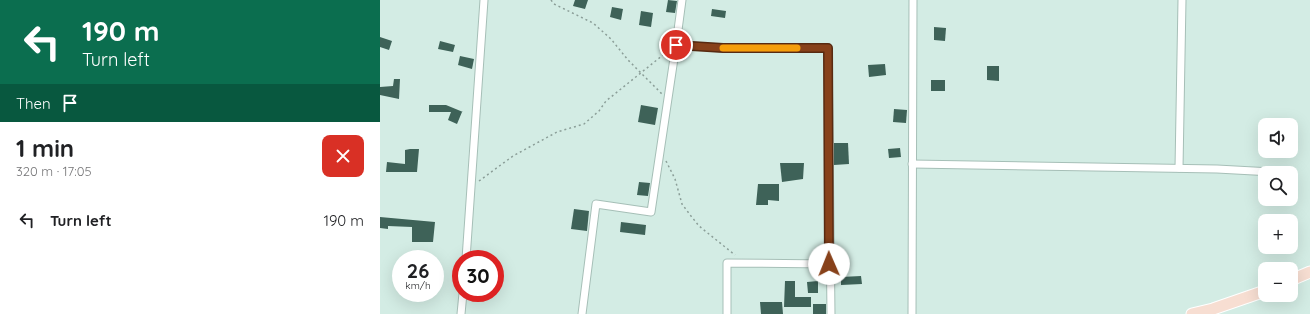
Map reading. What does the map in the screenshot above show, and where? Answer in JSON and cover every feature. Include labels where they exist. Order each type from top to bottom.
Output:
[{"type":"main road","points":[[1298,277],[1310,272]]},
{"type":"main road","points":[[1192,314],[1213,309],[1258,293]]},
{"type":"street","points":[[467,250],[484,0]]},
{"type":"street","points":[[582,314],[596,204],[651,212],[682,0]]},
{"type":"street","points":[[912,314],[913,0]]},
{"type":"street","points":[[1179,168],[1182,0]]},
{"type":"street","points":[[676,45],[723,48],[828,48],[829,264],[831,314]]},
{"type":"street","points":[[912,164],[1179,168],[1258,171]]},
{"type":"street","points":[[727,314],[727,264],[829,264]]},
{"type":"street","points":[[461,314],[462,302]]},
{"type":"path","points":[[551,0],[554,4],[593,23],[612,38],[641,74],[668,99]]},
{"type":"path","points":[[472,186],[524,150],[557,132],[584,124],[606,101],[676,45]]},
{"type":"path","points":[[660,149],[675,179],[682,204],[699,226],[722,243],[743,264]]},
{"type":"building","points":[[575,0],[588,0],[585,9],[573,6]]},
{"type":"building","points":[[668,0],[677,1],[675,13],[666,12]]},
{"type":"building","points":[[612,7],[623,9],[621,20],[610,17]]},
{"type":"building","points":[[712,9],[726,11],[725,18],[711,16]]},
{"type":"building","points":[[641,11],[653,13],[651,27],[639,25]]},
{"type":"building","points":[[934,27],[946,28],[945,41],[934,40]]},
{"type":"building","points":[[380,37],[392,41],[389,50],[380,47]]},
{"type":"building","points":[[440,41],[455,45],[453,52],[438,49]]},
{"type":"building","points":[[460,56],[474,59],[472,69],[458,65]]},
{"type":"building","points":[[885,64],[886,75],[869,77],[868,65]]},
{"type":"building","points":[[987,66],[999,66],[999,81],[987,80]]},
{"type":"building","points":[[394,79],[400,79],[399,99],[380,95],[380,87],[393,86]]},
{"type":"building","points":[[931,80],[945,80],[945,91],[931,91]]},
{"type":"building","points":[[429,105],[446,105],[463,112],[457,124],[448,120],[451,112],[429,112]]},
{"type":"building","points":[[641,105],[658,108],[655,125],[638,122]]},
{"type":"building","points":[[894,109],[907,110],[906,123],[893,122]]},
{"type":"building","points":[[834,143],[848,143],[849,164],[834,165]]},
{"type":"building","points":[[900,148],[901,157],[889,158],[888,149]]},
{"type":"building","points":[[419,149],[417,172],[386,172],[387,162],[405,164],[405,150]]},
{"type":"building","points":[[780,163],[804,163],[803,179],[782,182]]},
{"type":"building","points":[[639,182],[650,183],[648,196],[637,195]]},
{"type":"building","points":[[758,184],[779,184],[779,201],[768,200],[768,205],[756,205]]},
{"type":"building","points":[[574,209],[589,211],[587,231],[571,229]]},
{"type":"building","points":[[380,217],[435,222],[433,242],[412,242],[412,227],[388,226],[388,229],[380,228]]},
{"type":"building","points":[[621,222],[646,225],[645,235],[620,232]]},
{"type":"building","points":[[861,276],[862,284],[841,285],[841,277]]},
{"type":"building","points":[[785,281],[795,281],[795,297],[811,297],[811,307],[784,307]]},
{"type":"building","points":[[818,281],[818,293],[808,293],[807,282]]},
{"type":"building","points":[[760,302],[782,302],[783,314],[761,314]]},
{"type":"building","points":[[813,304],[826,304],[826,314],[813,314]]},
{"type":"slow traffic","points":[[723,48],[797,48]]},
{"type":"route","points":[[676,45],[723,48],[828,48],[829,264]]}]
